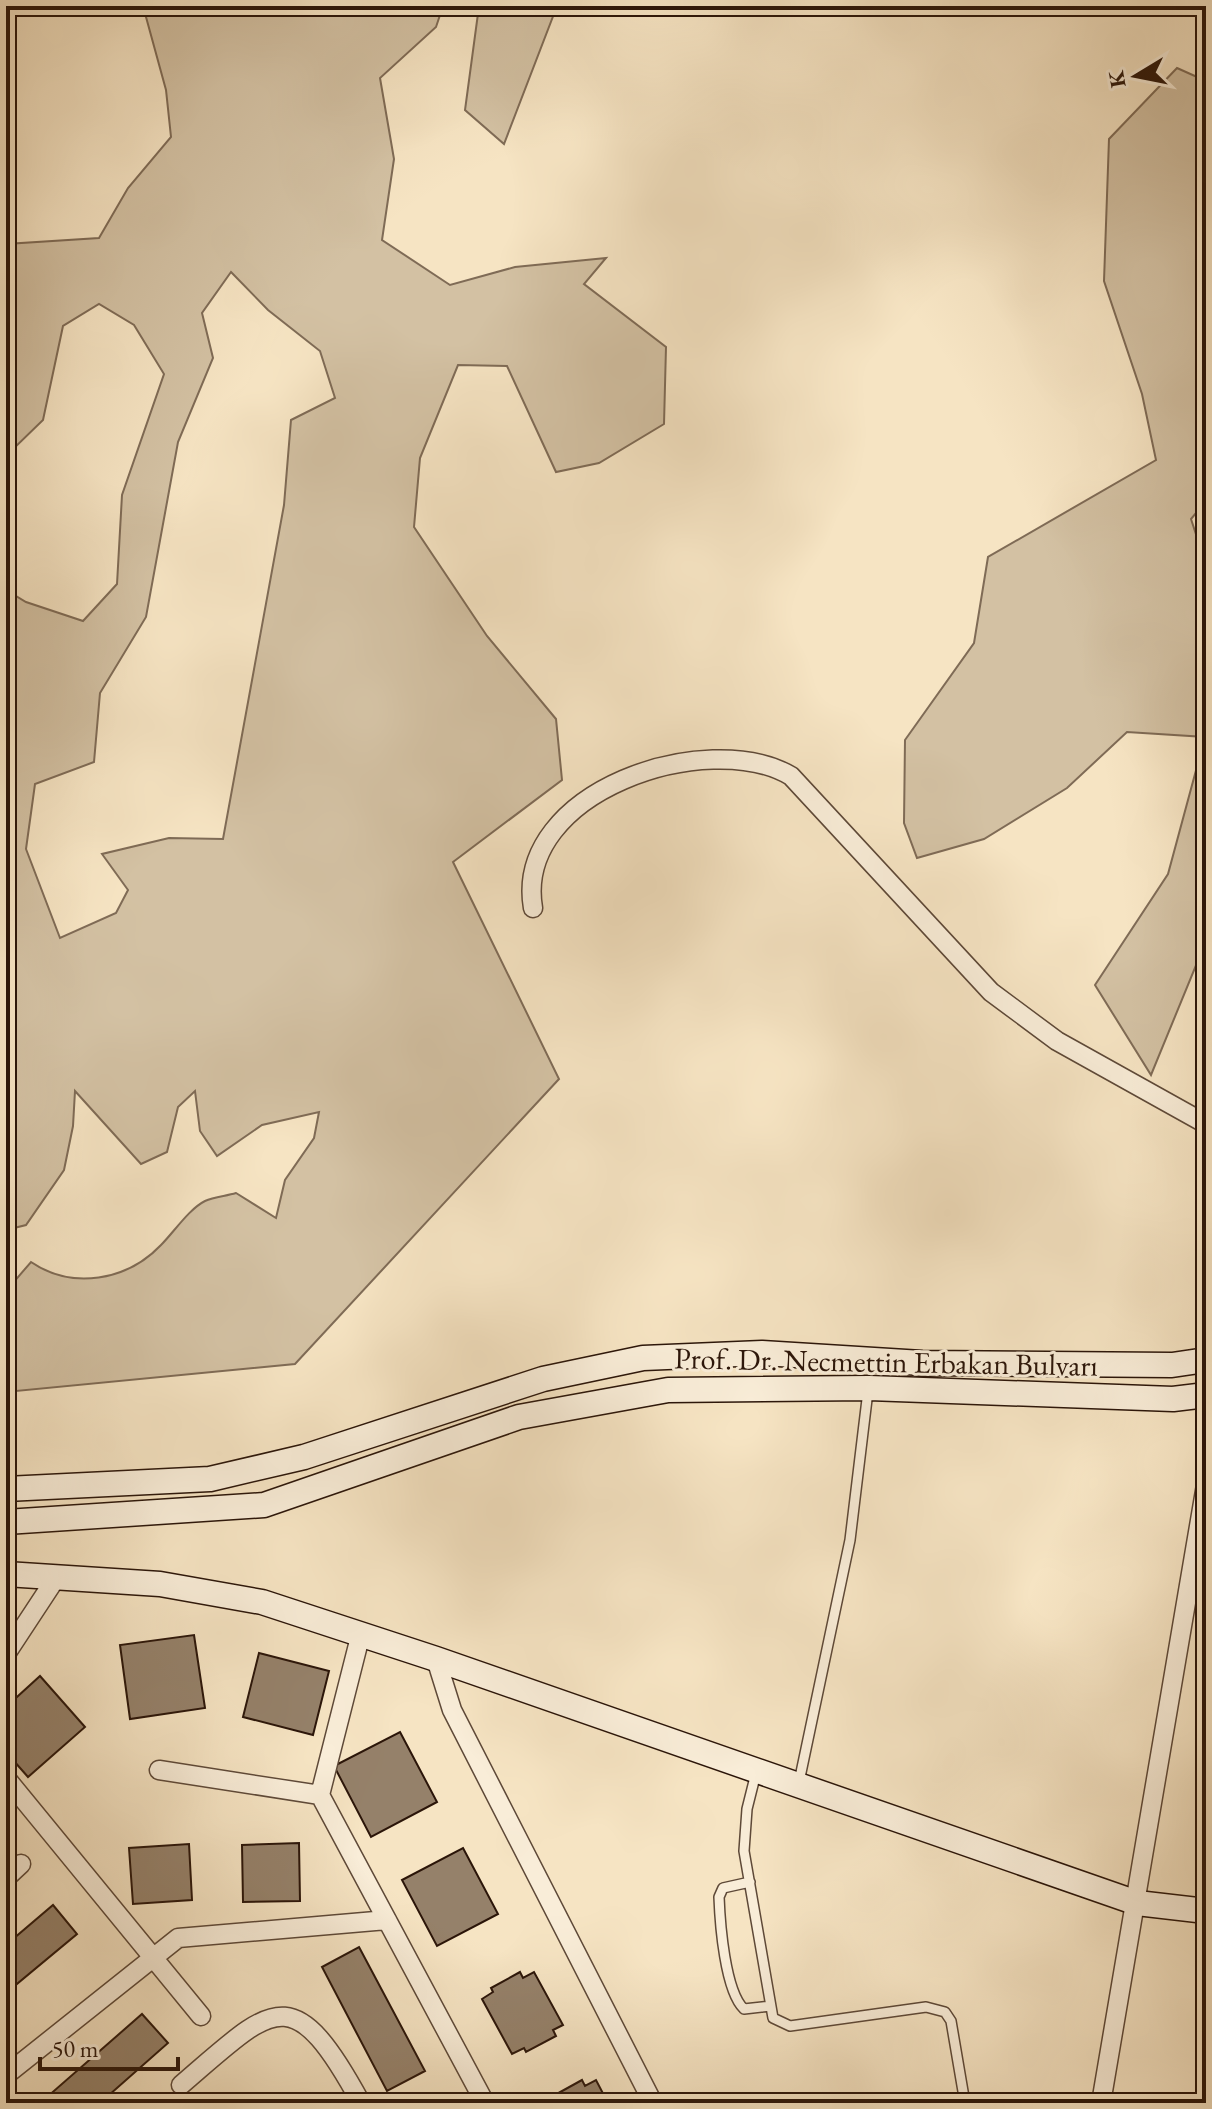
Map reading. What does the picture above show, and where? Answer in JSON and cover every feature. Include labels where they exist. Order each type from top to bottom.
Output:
[{"type":"main road","name":"Prof. Dr. Necmettin Erbakan Bulvarı","points":[[6,1489],[210,1479],[304,1457],[543,1379],[643,1358],[762,1353],[922,1363],[1172,1365],[1206,1360]]},
{"type":"main road","name":"Prof. Dr. Necmettin Erbakan Bulvarı","points":[[6,1522],[264,1505],[519,1417],[668,1390],[869,1388],[1173,1399],[1206,1395]]},
{"type":"main road","points":[[6,1574],[160,1584],[262,1602],[360,1637],[436,1659],[756,1773],[1137,1903],[1206,1911]]},
{"type":"street","points":[[533,908],[531,881],[537,854],[549,835],[591,797],[630,777],[670,766],[723,757],[768,764],[791,776],[968,970],[1003,1003],[1057,1041],[1206,1124]]},
{"type":"street","points":[[1101,2103],[1206,1485]]},
{"type":"street","points":[[6,1654],[56,1578]]},
{"type":"street","points":[[360,1637],[320,1795],[485,2103]]},
{"type":"street","points":[[436,1659],[452,1710],[653,2103]]},
{"type":"street","points":[[159,1770],[320,1795]]},
{"type":"street","points":[[6,1778],[201,2016]]},
{"type":"street","points":[[6,1878],[21,1864]]},
{"type":"street","points":[[6,2075],[151,1955],[178,1938],[387,1920]]},
{"type":"street","points":[[181,2085],[251,2025],[278,2014],[304,2023],[320,2040],[361,2103]]},
{"type":"lane","points":[[798,1787],[850,1540],[869,1388]]},
{"type":"lane","points":[[756,1773],[744,1835],[773,2018],[790,2026],[926,2007],[945,2012],[951,2021],[965,2103]]},
{"type":"lane","points":[[750,1882],[723,1888],[719,1897],[731,1984],[737,2003],[744,2009],[770,2006]]},
{"type":"shaded area","points":[[143,6],[443,6],[436,27],[380,78],[394,159],[382,240],[450,285],[515,267],[606,258],[584,284],[666,347],[664,424],[599,463],[556,472],[507,366],[458,365],[420,458],[414,527],[487,636],[556,719],[562,780],[453,862],[559,1079],[295,1364],[6,1392],[6,1291],[31,1262],[64,1276],[99,1278],[116,1274],[147,1257],[199,1205],[236,1193],[276,1218],[285,1180],[314,1138],[319,1112],[262,1125],[217,1156],[200,1131],[195,1091],[178,1107],[167,1152],[141,1164],[75,1091],[73,1126],[64,1170],[26,1225],[6,1230],[6,590],[26,602],[83,621],[117,584],[122,495],[164,374],[134,325],[99,304],[63,326],[43,420],[6,456],[6,244],[99,238],[128,188],[171,137],[166,90]],"holes":[[[231,272],[268,310],[320,351],[335,398],[291,420],[284,505],[223,839],[169,838],[102,854],[128,890],[116,913],[60,938],[26,849],[35,784],[94,762],[100,693],[146,617],[178,442],[213,358],[202,313]]]},
{"type":"shaded area","points":[[479,6],[557,6],[504,144],[465,110]]},
{"type":"shaded area","points":[[1177,68],[1206,81],[1206,501],[1191,519],[1206,565],[1206,941],[1151,1075],[1095,985],[1168,874],[1205,737],[1127,732],[1067,788],[984,839],[917,858],[904,823],[905,740],[974,643],[988,557],[1156,460],[1142,394],[1104,281],[1109,139]]},
{"type":"building","points":[[194,1635],[205,1708],[130,1719],[120,1645]]},
{"type":"building","points":[[259,1653],[329,1671],[313,1735],[243,1717]]},
{"type":"building","points":[[40,1676],[85,1727],[28,1777],[6,1752],[6,1707]]},
{"type":"building","points":[[400,1732],[437,1802],[371,1837],[334,1766]]},
{"type":"building","points":[[299,1843],[300,1901],[243,1902],[242,1845]]},
{"type":"building","points":[[189,1844],[192,1900],[133,1904],[129,1848]]},
{"type":"building","points":[[463,1848],[498,1914],[437,1946],[402,1880]]},
{"type":"building","points":[[53,1905],[77,1934],[6,1993],[6,1945]]},
{"type":"building","points":[[359,1947],[425,2071],[387,2091],[322,1967]]},
{"type":"building","points":[[520,1972],[523,1978],[534,1972],[563,2025],[553,2030],[556,2036],[526,2052],[524,2048],[512,2054],[482,1999],[493,1992],[491,1988]]},
{"type":"building","points":[[142,2014],[168,2043],[100,2103],[52,2103],[47,2097]]},
{"type":"building","points":[[582,2080],[585,2086],[596,2080],[608,2103],[550,2103],[555,2100],[553,2096]]}]
